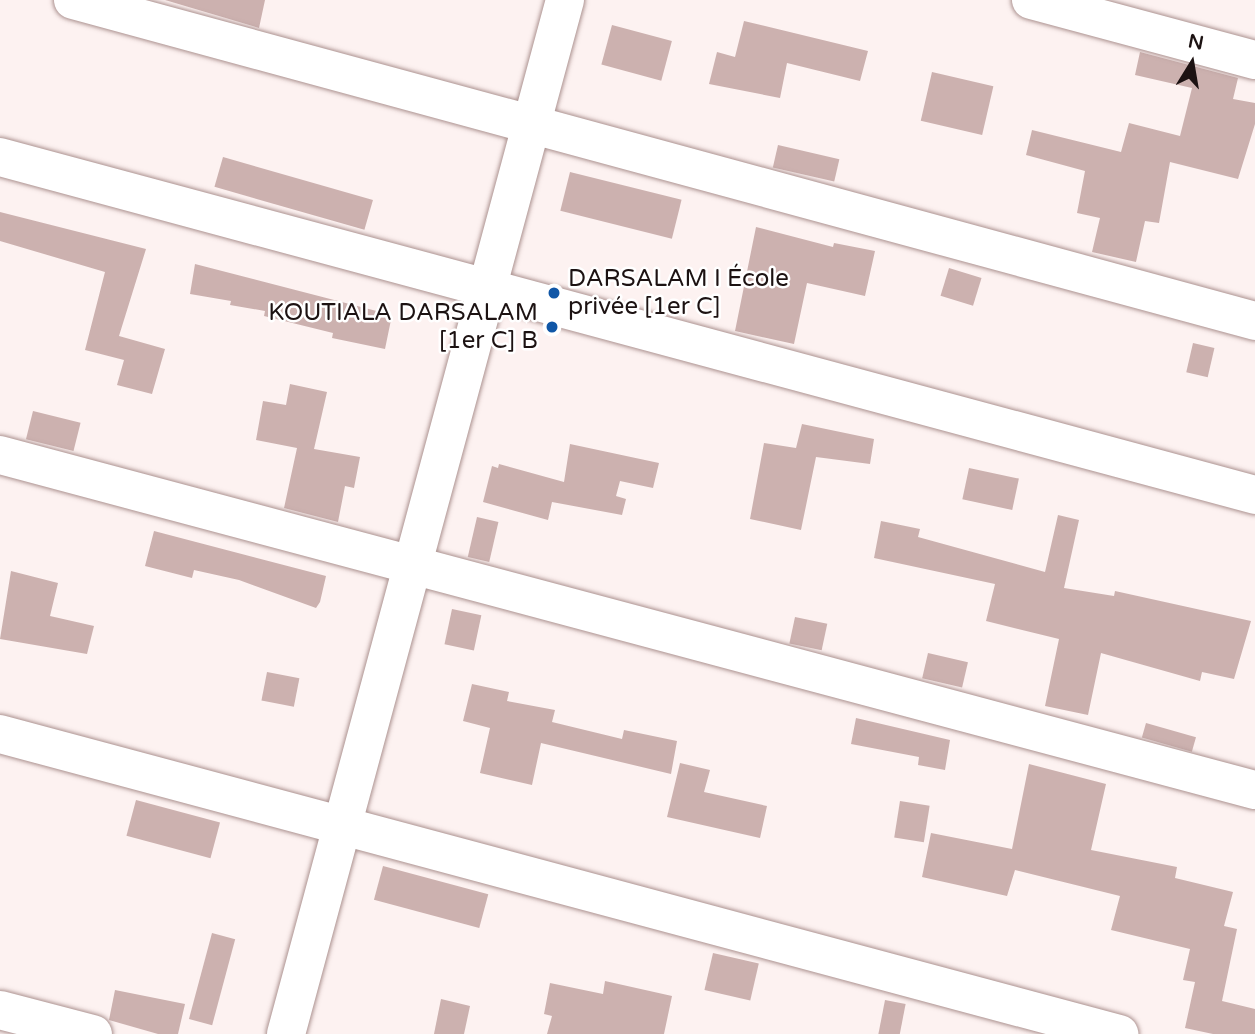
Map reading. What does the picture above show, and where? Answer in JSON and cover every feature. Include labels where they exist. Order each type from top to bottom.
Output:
[{"type":"street","points":[[73,0],[532,121],[1255,320]]},
{"type":"street","points":[[286,1034],[565,0]]},
{"type":"street","points":[[1031,0],[1255,60]]},
{"type":"street","points":[[0,157],[1255,495]]},
{"type":"street","points":[[0,455],[1255,790]]},
{"type":"street","points":[[0,734],[1119,1034]]},
{"type":"street","points":[[0,1010],[93,1034]]},
{"type":"building","points":[[165,0],[265,0],[259,28]]},
{"type":"building","points":[[744,21],[868,51],[860,81],[787,63],[780,98],[709,84],[717,52],[735,57]]},
{"type":"building","points":[[612,25],[672,41],[661,81],[601,65]]},
{"type":"building","points":[[1140,52],[1238,78],[1233,99],[1255,103],[1255,124],[1238,179],[1170,162],[1159,223],[1145,221],[1136,262],[1092,252],[1100,218],[1077,213],[1085,171],[1026,155],[1032,130],[1121,152],[1129,123],[1180,136],[1192,88],[1135,75]]},
{"type":"building","points":[[932,72],[993,86],[982,135],[921,121]]},
{"type":"building","points":[[778,145],[839,159],[834,182],[773,167]]},
{"type":"building","points":[[223,157],[373,200],[364,230],[214,187]]},
{"type":"building","points":[[570,172],[682,200],[672,239],[560,211]]},
{"type":"building","points":[[0,212],[146,249],[119,336],[165,349],[152,394],[117,385],[124,360],[85,350],[105,272],[0,241]]},
{"type":"building","points":[[756,227],[833,247],[834,243],[875,251],[865,296],[807,283],[794,344],[735,331]]},
{"type":"building","points":[[195,264],[392,315],[385,349],[332,338],[333,333],[264,316],[265,311],[230,305],[231,301],[190,294]]},
{"type":"building","points":[[949,268],[982,278],[973,306],[941,296]]},
{"type":"building","points":[[1193,343],[1214,348],[1208,377],[1186,372]]},
{"type":"building","points":[[290,384],[327,392],[314,449],[360,457],[354,488],[345,486],[338,522],[284,508],[297,448],[256,440],[263,401],[286,405]]},
{"type":"building","points":[[33,411],[81,423],[74,451],[26,439]]},
{"type":"building","points":[[802,424],[874,439],[870,464],[816,457],[801,530],[750,519],[764,443],[796,448]]},
{"type":"building","points":[[570,444],[659,463],[653,488],[620,481],[616,496],[626,499],[622,515],[552,502],[548,520],[483,502],[492,466],[498,468],[499,464],[564,482]]},
{"type":"building","points":[[969,468],[1019,479],[1012,510],[962,499]]},
{"type":"building","points":[[1058,515],[1079,520],[1064,588],[1114,596],[1115,591],[1251,621],[1234,679],[1202,672],[1200,681],[1101,653],[1088,715],[1045,706],[1059,639],[986,621],[995,584],[874,558],[881,521],[920,529],[918,537],[1045,572]]},
{"type":"building","points":[[477,517],[498,522],[489,562],[468,557]]},
{"type":"building","points":[[154,531],[326,576],[320,602],[316,608],[239,580],[194,570],[192,578],[145,566]]},
{"type":"building","points":[[11,571],[58,583],[50,616],[94,626],[87,654],[0,639]]},
{"type":"building","points":[[452,609],[481,615],[474,650],[445,644]]},
{"type":"building","points":[[795,617],[827,624],[822,650],[789,643]]},
{"type":"building","points":[[928,653],[968,662],[962,688],[922,678]]},
{"type":"building","points":[[267,672],[299,678],[294,707],[261,700]]},
{"type":"building","points":[[472,684],[509,692],[507,701],[555,710],[552,722],[622,739],[624,730],[677,741],[671,774],[541,743],[532,785],[480,773],[490,728],[463,721]]},
{"type":"building","points":[[856,718],[950,740],[945,770],[918,765],[919,757],[851,744]]},
{"type":"building","points":[[1146,723],[1196,737],[1192,752],[1142,737]]},
{"type":"building","points":[[680,763],[710,770],[704,792],[767,806],[760,838],[667,817]]},
{"type":"building","points":[[1029,764],[1106,784],[1091,850],[1177,867],[1175,878],[1233,892],[1224,926],[1237,929],[1222,1001],[1255,1009],[1255,1034],[1213,1034],[1185,1028],[1195,982],[1183,980],[1190,949],[1111,930],[1120,896],[1015,870],[1007,896],[922,877],[931,833],[1012,849]]},
{"type":"building","points":[[136,800],[220,823],[210,858],[126,836]]},
{"type":"building","points":[[900,801],[930,806],[924,842],[894,838]]},
{"type":"building","points":[[383,866],[488,894],[479,928],[374,900]]},
{"type":"building","points":[[212,933],[235,939],[212,1025],[189,1019]]},
{"type":"building","points":[[713,953],[759,964],[750,1001],[704,990]]},
{"type":"building","points":[[605,981],[672,996],[664,1034],[547,1034],[552,1016],[544,1014],[550,983],[603,994]]},
{"type":"building","points":[[115,990],[185,1004],[178,1034],[158,1034],[109,1020]]},
{"type":"building","points":[[441,999],[470,1006],[464,1034],[434,1034]]},
{"type":"building","points":[[885,1000],[906,1004],[900,1034],[878,1034]]},
{"type":"place","name":"DARSALAM I École privée [1er C]","points":[[554,293]]},
{"type":"place","name":"KOUTIALA DARSALAM [1er C] B","points":[[552,327]]}]
